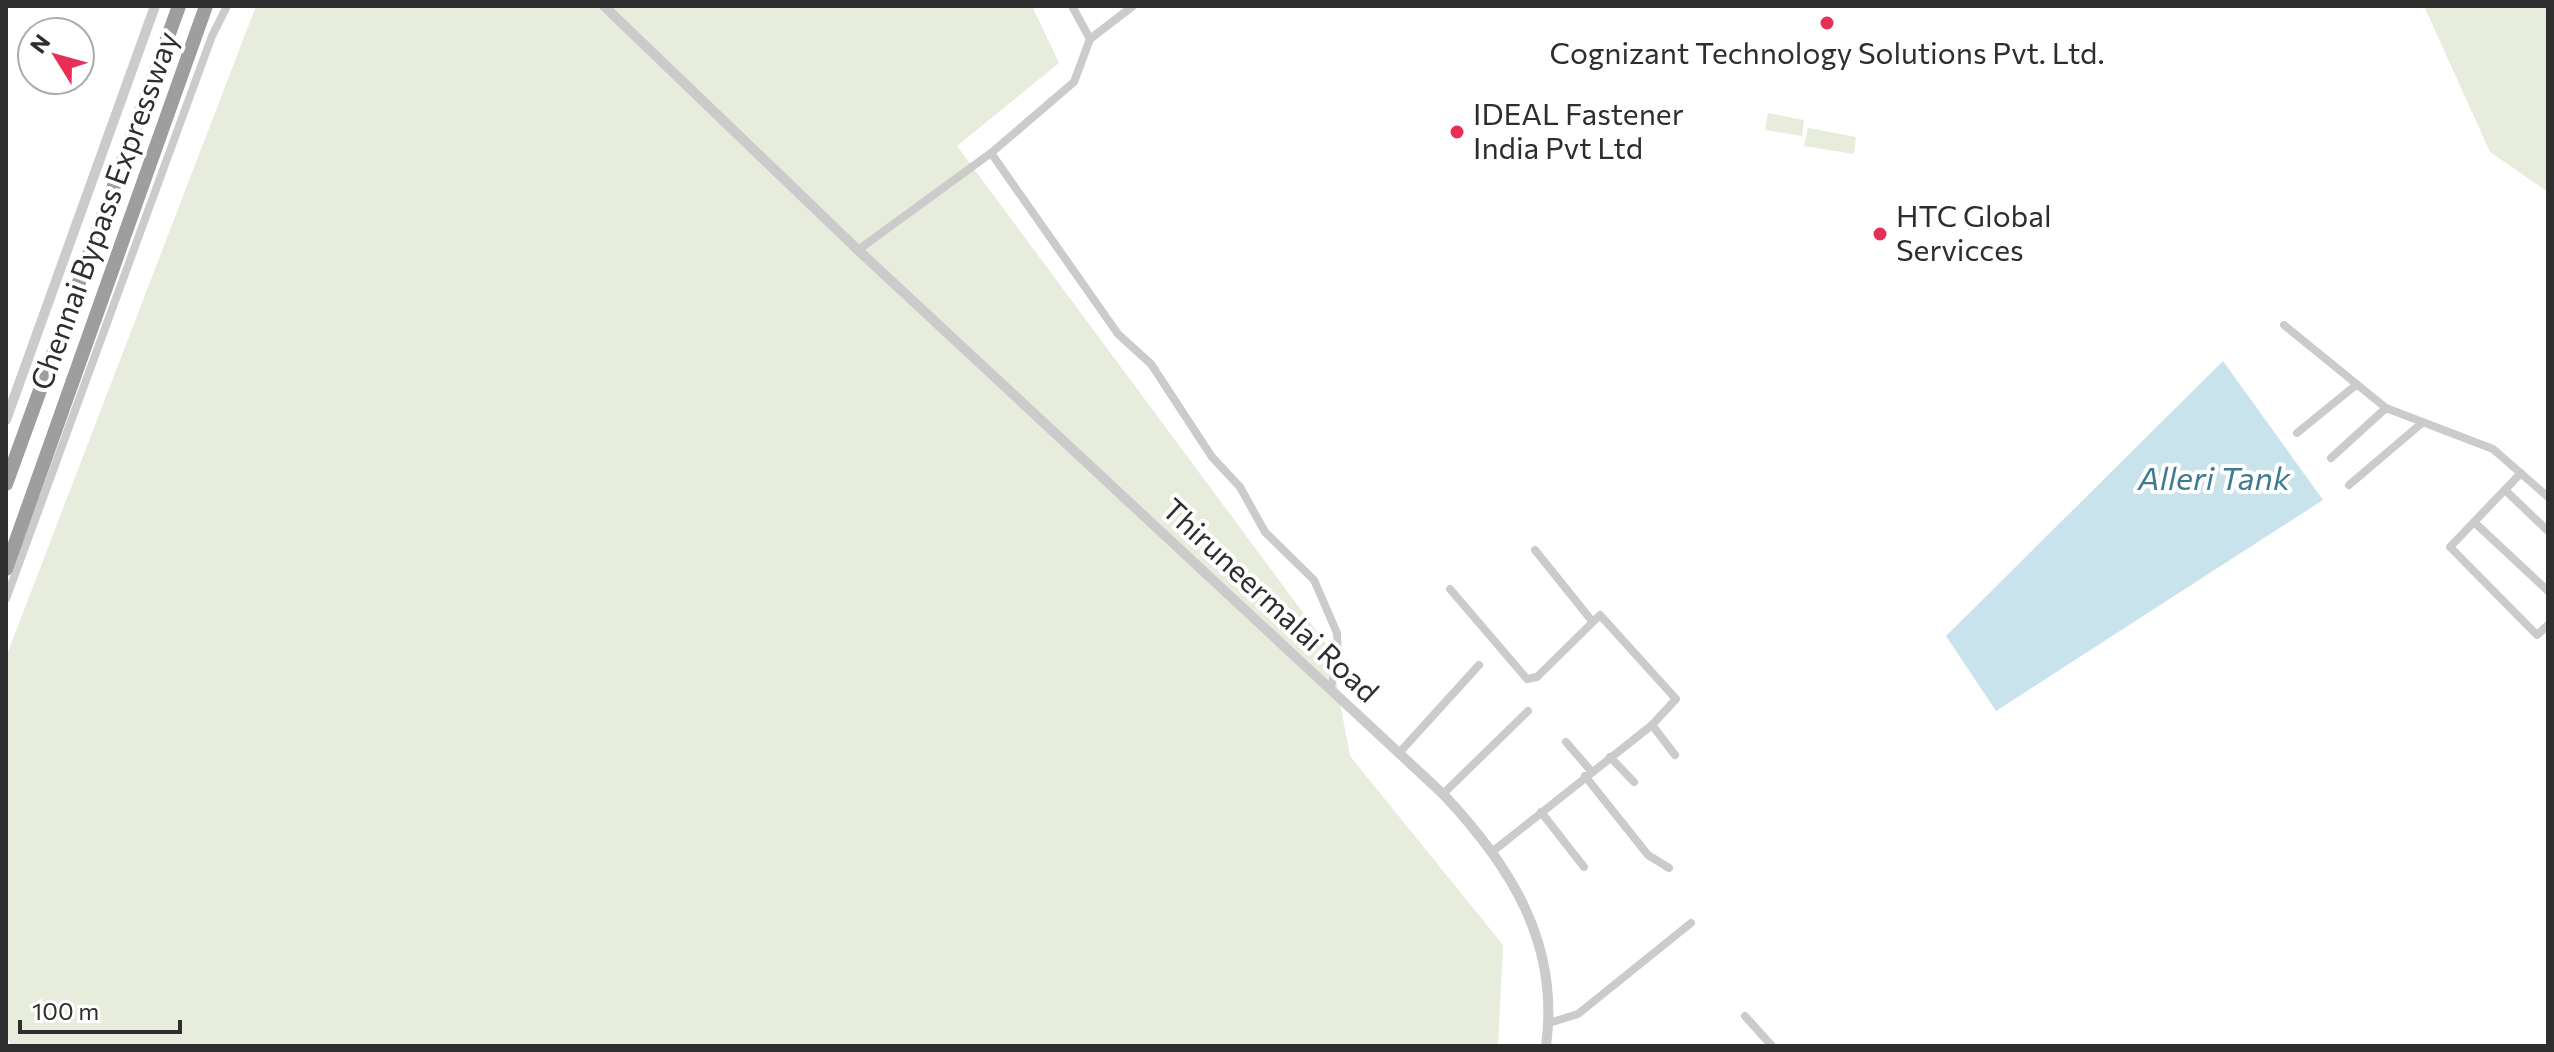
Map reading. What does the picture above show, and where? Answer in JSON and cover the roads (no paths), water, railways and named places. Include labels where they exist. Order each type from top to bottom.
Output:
[{"type":"highway","name":"Chennai Bypass Expressway","points":[[6,484],[179,6]]},
{"type":"highway","name":"Chennai Bypass Expressway","points":[[6,569],[206,6]]},
{"type":"street","points":[[6,420],[155,6]]},
{"type":"street","points":[[6,599],[212,36],[227,6]]},
{"type":"street","name":"Thiruneermalai Road","points":[[604,6],[858,250],[1443,794],[1492,852],[1542,947],[1548,975],[1546,1046]]},
{"type":"street","points":[[1072,6],[1090,39]]},
{"type":"street","points":[[858,250],[991,153],[1074,82],[1090,39],[1133,6]]},
{"type":"street","points":[[991,153],[1118,334],[1151,364],[1212,457],[1240,487],[1265,532],[1314,580],[1337,633],[1338,664],[1330,689]]},
{"type":"street","points":[[2284,325],[2386,408],[2493,449],[2548,497]]},
{"type":"street","points":[[2297,433],[2356,385]]},
{"type":"street","points":[[2331,458],[2386,408]]},
{"type":"street","points":[[2349,485],[2422,423]]},
{"type":"street","points":[[2521,473],[2450,547],[2537,635],[2548,625]]},
{"type":"street","points":[[2505,490],[2548,531]]},
{"type":"street","points":[[2474,522],[2548,591]]},
{"type":"street","points":[[1535,550],[1592,621]]},
{"type":"street","points":[[1450,589],[1527,679],[1537,677],[1592,621],[1603,616],[1675,697],[1675,704],[1652,725],[1492,852]]},
{"type":"street","points":[[1399,753],[1479,665]]},
{"type":"street","points":[[1443,794],[1528,711]]},
{"type":"street","points":[[1652,725],[1675,755]]},
{"type":"street","points":[[1566,742],[1648,855],[1669,868]]},
{"type":"street","points":[[1610,757],[1634,782]]},
{"type":"street","points":[[1541,812],[1584,867]]},
{"type":"street","points":[[1549,1023],[1578,1014],[1691,923]]},
{"type":"street","points":[[1745,1016],[1772,1046]]},
{"type":"water","name":"Alleri Tank","points":[[2223,361],[2323,500],[1996,711],[1946,636]]},
{"type":"place","name":"Cognizant Technology Solutions Pvt. Ltd.","points":[[1827,23]]},
{"type":"place","name":"IDEAL Fastener India Pvt Ltd","points":[[1457,132]]},
{"type":"place","name":"HTC Global Servicces","points":[[1880,234]]}]
